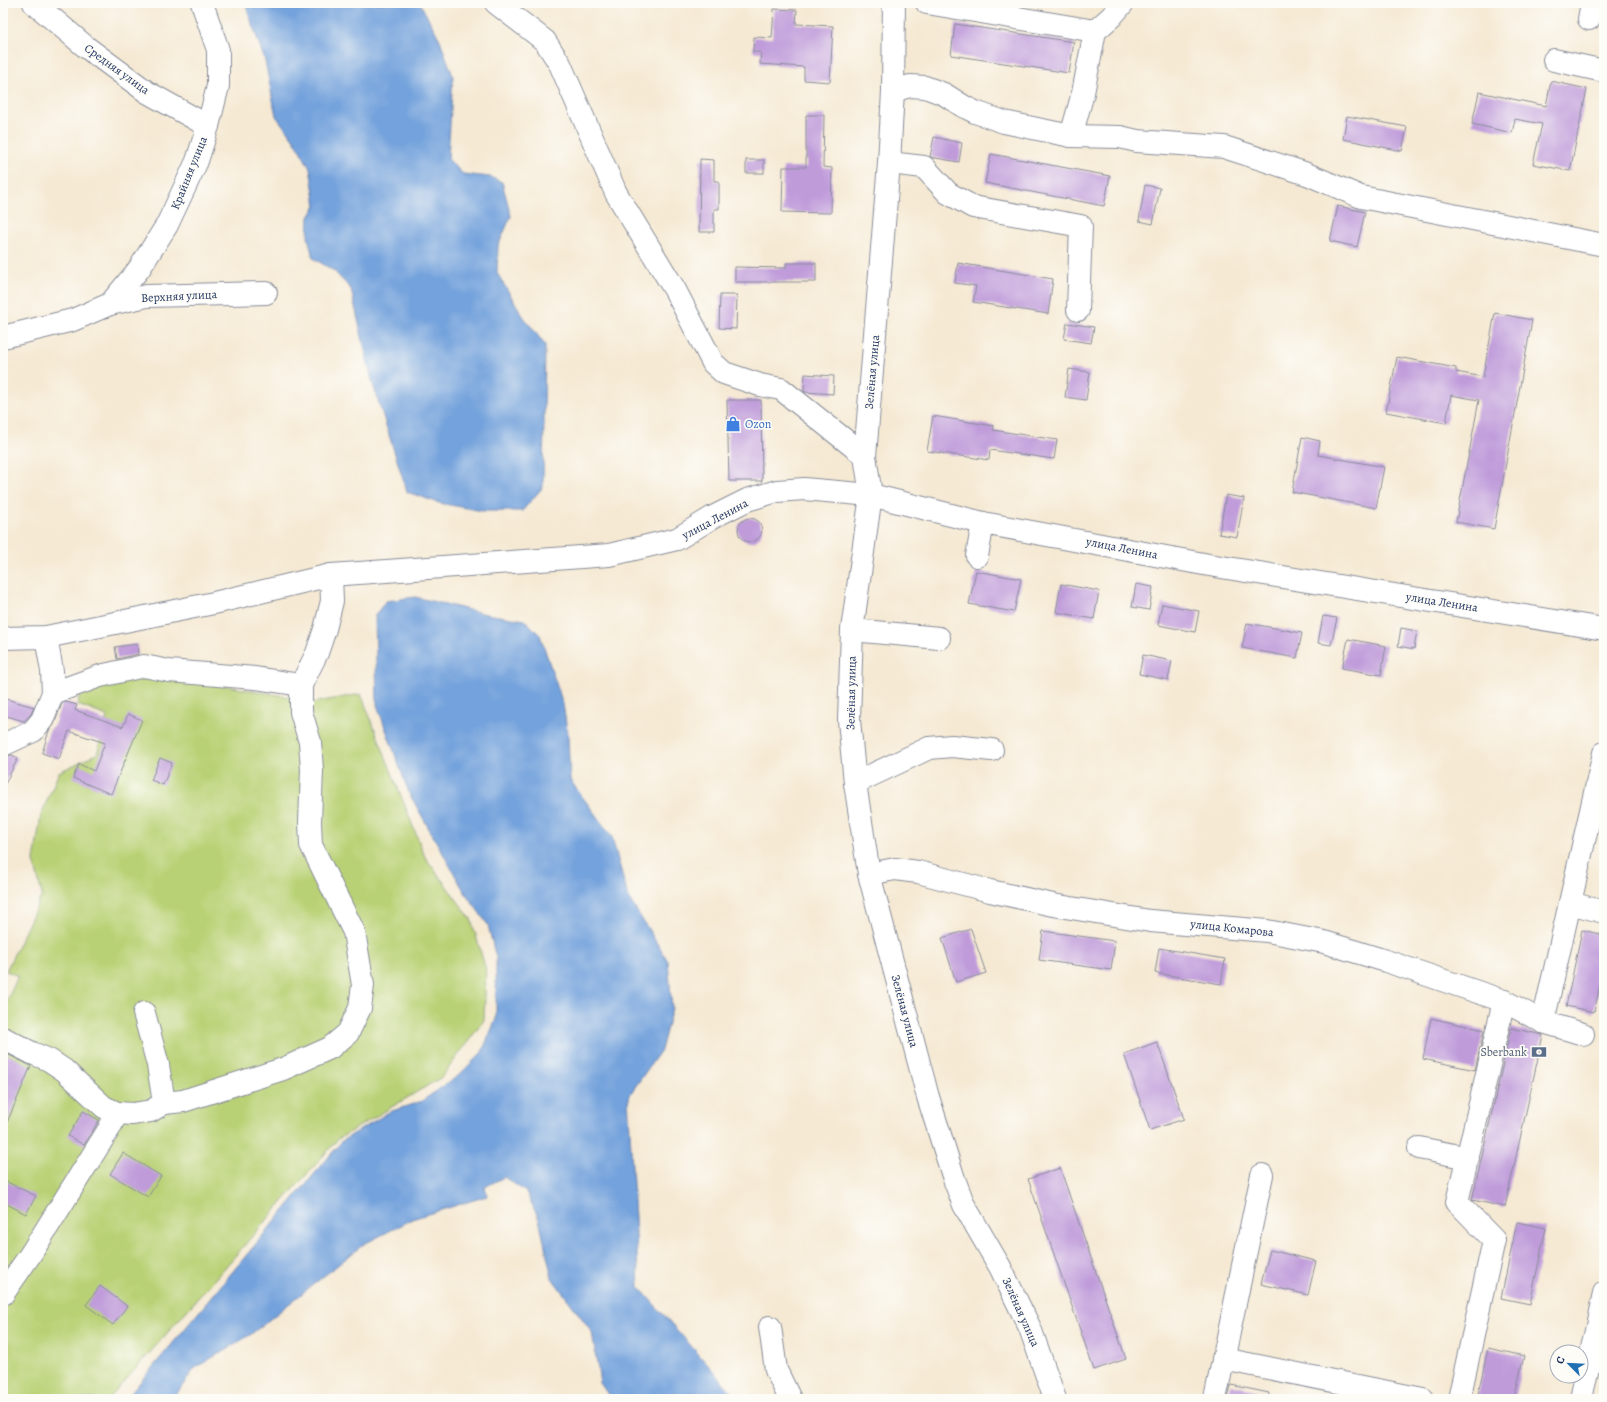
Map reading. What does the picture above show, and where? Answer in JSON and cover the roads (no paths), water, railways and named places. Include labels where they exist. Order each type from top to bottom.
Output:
[{"type":"street","name":"Средняя улица","points":[[34,3],[86,47],[147,92],[208,126]]},
{"type":"street","name":"Крайняя улица","points":[[110,304],[139,269],[167,225],[197,161],[208,126],[218,86],[218,50],[202,3]]},
{"type":"street","points":[[496,3],[546,41],[560,64],[616,193],[676,290],[713,363],[724,373],[760,385],[781,389],[864,456]]},
{"type":"street","name":"Зелёная улица","points":[[894,3],[890,163],[864,456],[871,495],[852,630],[849,720],[855,783],[869,874],[928,1097],[954,1179],[964,1205],[1000,1267],[1030,1328],[1055,1399]]},
{"type":"street","points":[[927,3],[1095,31]]},
{"type":"street","points":[[1071,136],[1083,93],[1095,31],[1111,17],[1123,3]]},
{"type":"street","points":[[1554,60],[1604,71]]},
{"type":"street","points":[[893,91],[910,86],[925,87],[944,94],[975,112],[1004,122],[1071,136],[1113,137],[1137,141],[1224,147],[1307,174],[1361,197],[1604,245]]},
{"type":"street","points":[[890,163],[924,167],[948,193],[973,207],[1082,226],[1078,310]]},
{"type":"street","name":"Верхняя улица","points":[[3,337],[73,320],[110,304],[147,296],[266,293]]},
{"type":"street","name":"улица Ленина","points":[[3,638],[46,637],[214,603],[331,575],[609,555],[678,539],[713,517],[747,500],[777,491],[804,489],[871,495],[983,524],[1209,565],[1604,629]]},
{"type":"street","points":[[977,556],[983,524]]},
{"type":"street","points":[[3,1038],[54,1063],[64,1070],[104,1108],[117,1113],[133,1114],[151,1111],[164,1102],[183,1101],[283,1069],[330,1048],[348,1033],[360,1008],[363,985],[354,932],[311,845],[310,822],[312,770],[310,742],[301,712],[301,685],[318,653],[332,601],[331,575]]},
{"type":"street","points":[[852,630],[939,638]]},
{"type":"street","points":[[6,740],[33,731],[42,720],[53,693],[52,671],[46,637]]},
{"type":"street","points":[[53,693],[100,676],[144,666],[169,671],[255,678],[301,685]]},
{"type":"street","points":[[855,783],[929,748],[952,746],[992,750]]},
{"type":"street","points":[[1543,1022],[1604,754]]},
{"type":"street","name":"улица Комарова","points":[[869,874],[894,869],[918,872],[990,891],[1061,906],[1150,921],[1267,931],[1324,942],[1386,961],[1504,1001],[1543,1022],[1583,1034]]},
{"type":"street","points":[[1570,902],[1604,912]]},
{"type":"street","points":[[1458,1399],[1494,1240],[1457,1202],[1504,1001]]},
{"type":"street","points":[[144,1013],[158,1065],[164,1102]]},
{"type":"street","points":[[3,1294],[34,1248],[109,1129],[117,1113]]},
{"type":"street","points":[[1419,1148],[1468,1158]]},
{"type":"street","points":[[1215,1399],[1262,1175]]},
{"type":"street","points":[[1581,1399],[1604,1293]]},
{"type":"street","points":[[770,1327],[776,1370],[790,1399]]},
{"type":"street","points":[[1223,1359],[1423,1399]]},
{"type":"water","points":[[245,3],[420,3],[440,40],[453,76],[448,159],[463,174],[490,177],[502,182],[511,216],[498,246],[497,273],[523,316],[545,345],[543,487],[522,511],[483,511],[439,503],[407,492],[372,381],[351,289],[334,271],[313,258],[308,237],[309,217],[316,206],[310,168],[294,140],[276,116],[265,61]]},
{"type":"water","points":[[415,597],[486,614],[525,620],[540,635],[563,704],[568,736],[570,780],[612,837],[628,897],[668,961],[672,1008],[661,1050],[628,1097],[639,1287],[738,1399],[611,1399],[600,1383],[592,1332],[552,1278],[539,1219],[526,1192],[504,1177],[485,1187],[487,1196],[415,1218],[364,1244],[250,1335],[195,1368],[173,1399],[126,1399],[342,1141],[389,1112],[422,1101],[458,1076],[482,1052],[496,1019],[496,958],[488,925],[464,891],[409,793],[377,705],[375,615],[386,601]]},
{"type":"place","name":"Ozon","points":[[733,424]]},
{"type":"place","name":"Sberbank","points":[[1539,1052]]}]
